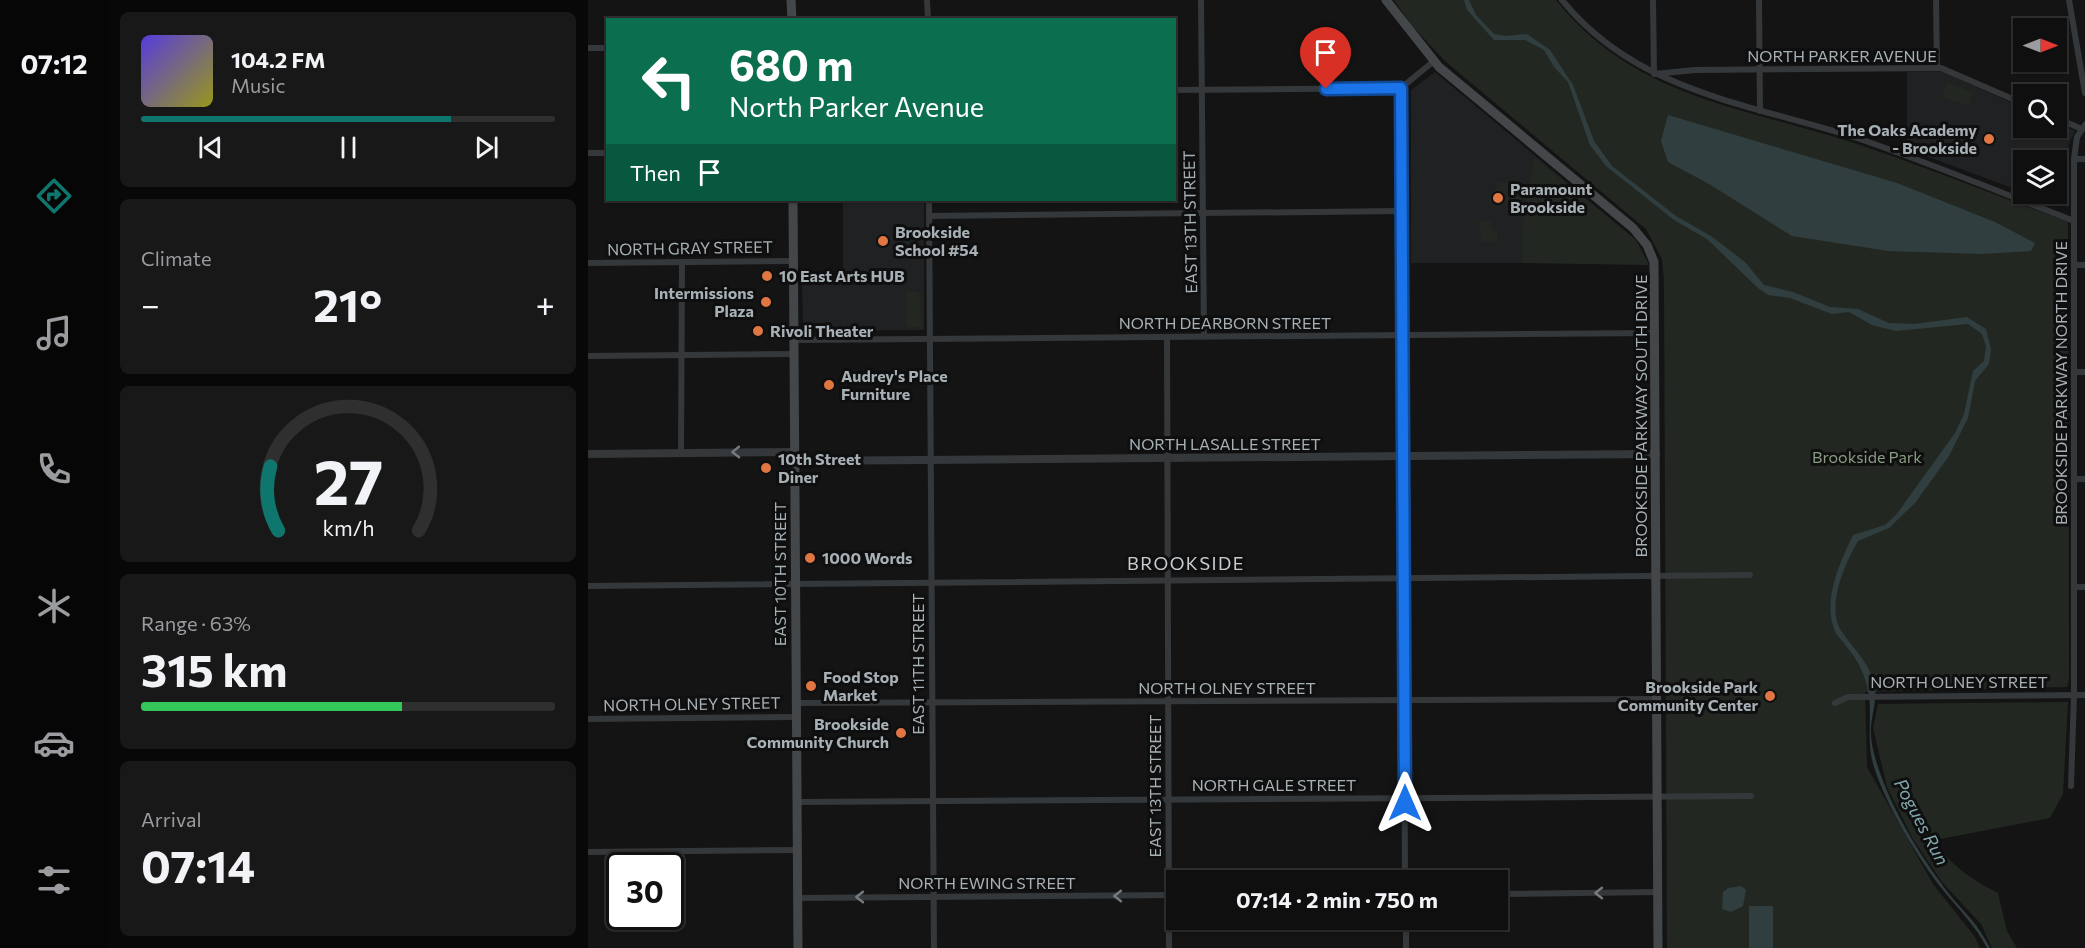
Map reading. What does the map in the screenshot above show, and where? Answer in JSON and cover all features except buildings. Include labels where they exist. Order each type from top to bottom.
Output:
[{"type":"main road","points":[[791,0],[792,18]]},
{"type":"main road","name":"BROOKSIDE PARKWAY SOUTH DRIVE","points":[[1386,0],[1434,61],[1640,235],[1655,266],[1658,948]]},
{"type":"main road","name":"EAST 10TH STREET","points":[[793,201],[798,948]]},
{"type":"street","points":[[927,0],[928,18]]},
{"type":"street","name":"EAST 13TH STREET","points":[[1201,0],[1204,336]]},
{"type":"street","name":"BROOKSIDE PARKWAY NORTH DRIVE","points":[[1563,0],[1596,35],[1654,74],[1689,89],[1892,150],[2074,221],[2074,695],[2071,786]]},
{"type":"street","points":[[1653,0],[1654,74]]},
{"type":"street","points":[[1759,0],[1760,111]]},
{"type":"street","points":[[1936,0],[1937,68]]},
{"type":"street","points":[[2069,0],[2085,93]]},
{"type":"street","points":[[588,48],[606,48]]},
{"type":"street","points":[[1176,90],[1401,88],[1434,61]]},
{"type":"street","name":"NORTH PARKER AVENUE","points":[[1654,74],[1695,70],[1937,68],[2013,99]]},
{"type":"street","points":[[1401,88],[1406,870]]},
{"type":"street","points":[[2067,122],[2083,127],[2075,144],[2074,221]]},
{"type":"street","points":[[588,153],[606,153]]},
{"type":"street","points":[[2074,159],[2085,159]]},
{"type":"street","name":"EAST 11TH STREET","points":[[929,201],[934,948]]},
{"type":"street","points":[[929,216],[1402,211]]},
{"type":"street","name":"NORTH GRAY STREET","points":[[588,263],[793,261]]},
{"type":"street","points":[[681,453],[682,262]]},
{"type":"street","points":[[2074,265],[2085,265]]},
{"type":"street","name":"NORTH DEARBORN STREET","points":[[794,340],[1656,333]]},
{"type":"street","name":"EAST 13TH STREET","points":[[1167,337],[1168,702],[1172,870]]},
{"type":"street","points":[[588,356],[794,354]]},
{"type":"street","points":[[2074,372],[2085,372]]},
{"type":"street","name":"NORTH LASALLE STREET","points":[[588,454],[681,453],[931,460],[1656,454]]},
{"type":"street","points":[[2075,479],[2085,479]]},
{"type":"street","points":[[588,586],[1750,575]]},
{"type":"street","points":[[2074,587],[2085,587]]},
{"type":"street","name":"NORTH OLNEY STREET","points":[[1835,703],[1848,697],[1863,696],[2085,695]]},
{"type":"street","name":"NORTH OLNEY STREET","points":[[796,704],[1657,699]]},
{"type":"street","name":"NORTH OLNEY STREET","points":[[588,719],[796,717]]},
{"type":"street","name":"NORTH GALE STREET","points":[[797,802],[1751,795]]},
{"type":"street","points":[[588,852],[797,850]]},
{"type":"street","points":[[1508,894],[1658,892]]},
{"type":"street","name":"NORTH EWING STREET","points":[[797,898],[1166,896]]},
{"type":"street","name":"EAST 13TH STREET","points":[[1169,948],[1170,930]]},
{"type":"street","points":[[1406,930],[1406,948]]},
{"type":"shaded area","points":[[1464,0],[1469,0],[1476,15],[1494,34],[1506,36],[1527,34],[1550,50],[1573,85],[1594,141],[1612,166],[1676,216],[1711,236],[1745,262],[1764,285],[1793,292],[1830,307],[1858,309],[1889,323],[1914,324],[1967,317],[1986,329],[1991,349],[1989,364],[1975,381],[1968,418],[1949,456],[1915,503],[1889,528],[1858,541],[1843,573],[1836,598],[1836,611],[1837,622],[1842,632],[1864,662],[1874,682],[1872,742],[1878,767],[1890,797],[1922,856],[1947,892],[1979,929],[1990,948],[1987,948],[1972,925],[1924,864],[1886,797],[1871,757],[1870,706],[1865,680],[1856,660],[1835,631],[1830,607],[1834,582],[1853,535],[1885,525],[1896,515],[1955,433],[1964,414],[1973,371],[1984,361],[1986,346],[1982,334],[1968,324],[1896,331],[1872,325],[1849,312],[1832,314],[1790,298],[1768,295],[1707,239],[1674,220],[1606,166],[1590,145],[1568,82],[1554,67],[1544,50],[1525,40],[1494,40],[1467,10]]},
{"type":"shaded area","name":"Paramount Brookside","points":[[1435,72],[1636,240],[1649,265],[1626,263],[1411,263],[1411,90]]},
{"type":"shaded area","name":"The Oaks Academy - Brookside","points":[[1907,72],[1943,72],[2013,104],[2013,138],[2067,138],[2067,127],[2075,131],[2068,146],[2067,207],[2058,204],[2067,204],[2067,150],[2013,150],[2013,188],[1907,149]]},
{"type":"shaded area","points":[[1668,115],[1897,183],[1995,222],[2035,243],[2031,251],[1982,254],[1888,251],[1792,236],[1709,184],[1668,162],[1661,141]]},
{"type":"shaded area","name":"Brookside School #54","points":[[843,201],[924,201],[924,330],[803,331],[802,283],[843,282]]},
{"type":"shaded area","points":[[1741,886],[1746,890],[1743,906],[1731,912],[1722,909],[1723,892],[1728,888]]},
{"type":"shaded area","points":[[1749,906],[1773,906],[1773,948],[1749,948]]},
{"type":"green space","name":"Brookside Park","points":[[1394,0],[1556,0],[1587,33],[1620,59],[1655,79],[1731,108],[1881,152],[2013,201],[2013,204],[2020,204],[2068,222],[2069,679],[2067,687],[1865,692],[1867,767],[1933,884],[1975,937],[1980,948],[1667,948],[1664,281],[1662,259],[1646,229],[1446,62],[1413,27]]},
{"type":"green space","points":[[1947,83],[1973,92],[1968,106],[1942,97]]},
{"type":"green space","points":[[1534,157],[1636,240],[1649,265],[1522,263],[1522,228]]},
{"type":"green space","points":[[1497,182],[1521,183],[1521,204],[1496,203]]},
{"type":"green space","points":[[1480,221],[1490,221],[1493,231],[1497,231],[1497,242],[1481,242]]},
{"type":"green space","points":[[906,292],[919,292],[922,327],[906,327]]},
{"type":"green space","points":[[2068,702],[2063,794],[2050,818],[1935,840],[1955,865],[1998,893],[2007,931],[2017,948],[1992,948],[1981,924],[1942,882],[1913,839],[1887,787],[1873,728],[1878,704]]},
{"type":"place","name":"The Oaks Academy - Brookside","points":[[1989,139]]},
{"type":"place","name":"Paramount Brookside","points":[[1498,198]]},
{"type":"place","name":"Brookside School #54","points":[[883,241]]},
{"type":"place","name":"10 East Arts HUB","points":[[767,276]]},
{"type":"place","name":"Intermissions Plaza","points":[[766,302]]},
{"type":"place","name":"Rivoli Theater","points":[[758,331]]},
{"type":"place","name":"Audrey's Place Furniture","points":[[829,385]]},
{"type":"place","name":"10th Street Diner","points":[[766,468]]},
{"type":"place","name":"1000 Words","points":[[810,558]]},
{"type":"place","name":"Food Stop Market","points":[[811,686]]},
{"type":"place","name":"Brookside Park Community Center","points":[[1770,696]]},
{"type":"place","name":"Brookside Community Church","points":[[901,733]]},
{"type":"district","name":"BROOKSIDE","points":[[1186,564]]},
{"type":"route","points":[[1326,89],[1401,88],[1405,803]]},
{"type":"water label","name":"Pogues Run","points":[[1921,822]]}]
